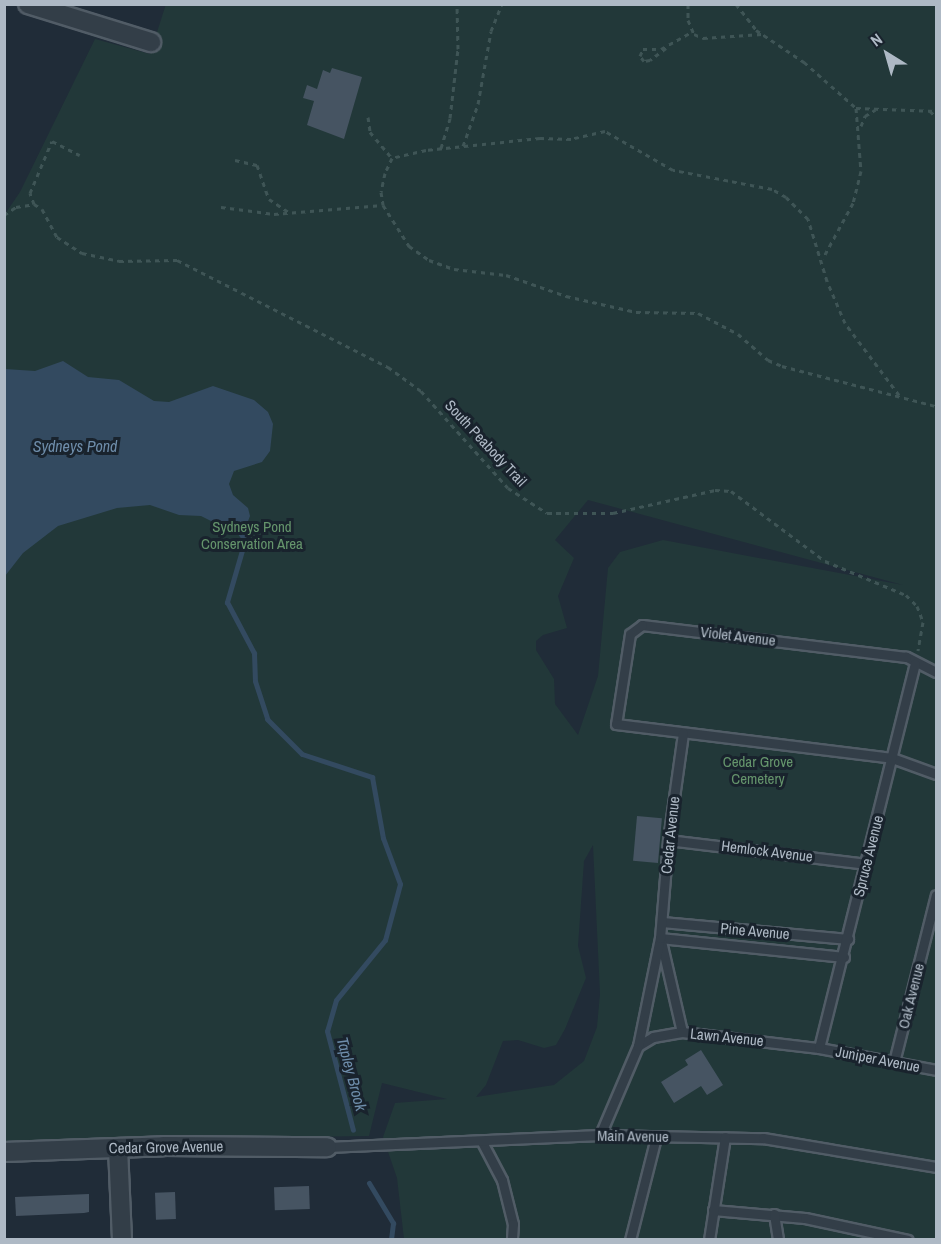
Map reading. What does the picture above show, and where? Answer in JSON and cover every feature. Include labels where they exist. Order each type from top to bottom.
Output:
[{"type":"street","points":[[28,4],[151,42]]},
{"type":"street","name":"Cedar Grove Avenue","points":[[4,1152],[118,1148],[327,1147]]},
{"type":"street","points":[[118,1148],[122,1239]]},
{"type":"lane","name":"Violet Avenue","points":[[683,733],[616,724],[630,634],[642,625],[878,652],[908,657],[915,664],[936,672]]},
{"type":"lane","name":"Spruce Avenue","points":[[819,1048],[844,957],[915,664]]},
{"type":"lane","points":[[683,733],[892,758],[936,774]]},
{"type":"lane","name":"Cedar Avenue","points":[[600,1135],[638,1046],[660,938],[668,840],[683,733]]},
{"type":"lane","name":"Hemlock Avenue","points":[[668,840],[865,864]]},
{"type":"lane","name":"Oak Avenue","points":[[894,1062],[936,895]]},
{"type":"lane","name":"Pine Avenue","points":[[662,922],[848,939]]},
{"type":"lane","name":"Cedar Avenue","points":[[660,938],[682,1032]]},
{"type":"lane","name":"Pine Avenue","points":[[660,938],[844,957]]},
{"type":"lane","name":"Lawn Avenue","points":[[638,1046],[653,1037],[682,1032],[819,1048]]},
{"type":"lane","name":"Juniper Avenue","points":[[819,1048],[936,1070]]},
{"type":"lane","name":"Main Avenue","points":[[327,1147],[482,1142],[600,1135],[725,1137],[793,1142],[936,1167]]},
{"type":"lane","points":[[630,1239],[656,1137]]},
{"type":"lane","points":[[709,1239],[725,1137]]},
{"type":"lane","points":[[482,1142],[502,1180],[513,1224],[512,1239]]},
{"type":"lane","points":[[713,1210],[774,1214],[908,1239]]},
{"type":"lane","points":[[774,1214],[778,1239]]},
{"type":"path","points":[[441,148],[450,118],[458,49],[458,4]]},
{"type":"path","points":[[463,146],[478,104],[484,56],[502,4]]},
{"type":"path","points":[[688,4],[692,32]]},
{"type":"path","points":[[736,4],[762,34],[804,62],[856,108],[936,111]]},
{"type":"path","points":[[692,32],[703,38],[762,34]]},
{"type":"path","points":[[666,48],[643,49],[640,56],[644,61],[650,60],[692,32]]},
{"type":"path","points":[[822,260],[830,238],[853,203],[861,171],[860,131],[856,108]]},
{"type":"path","points":[[860,131],[865,116],[876,109]]},
{"type":"path","points":[[928,110],[936,117]]},
{"type":"path","points":[[368,117],[370,132],[392,158]]},
{"type":"path","points":[[392,158],[441,148],[540,138],[571,139],[605,131],[673,170],[746,182],[786,197],[808,219],[827,281],[845,323],[899,395]]},
{"type":"path","points":[[4,215],[16,207],[34,204],[30,193],[52,141],[80,155]]},
{"type":"path","points":[[392,158],[381,192],[383,205],[409,246],[439,264],[506,275],[566,296],[636,312],[698,313],[738,334],[768,360],[782,366],[936,405]]},
{"type":"path","points":[[235,160],[257,165],[269,199],[290,213]]},
{"type":"path","name":"South Peabody Trail","points":[[34,204],[42,209],[57,237],[82,253],[119,261],[177,260],[406,377],[508,488],[547,513],[613,513],[715,490],[731,491],[825,561],[906,596],[917,606],[922,629],[915,664]]},
{"type":"path","points":[[221,207],[290,213],[383,205]]},
{"type":"green space","points":[[166,4],[936,5],[936,1239],[404,1239],[397,1178],[383,1137],[395,1103],[447,1099],[382,1083],[369,1136],[5,1141],[5,214],[20,192],[95,39],[150,54]],"holes":[[[588,500],[903,585],[663,540],[620,552],[608,568],[598,676],[578,735],[555,704],[554,679],[536,650],[536,641],[543,635],[567,628],[558,596],[574,558],[555,540]],[[593,845],[600,994],[597,1027],[584,1061],[554,1085],[476,1097],[486,1085],[503,1041],[518,1040],[544,1048],[556,1045],[565,1029],[586,978],[578,946],[584,861]]]},
{"type":"water","name":"Sydneys Pond","points":[[63,361],[88,377],[119,380],[154,401],[169,402],[213,386],[254,400],[268,412],[273,424],[270,451],[262,462],[234,471],[229,484],[233,495],[248,508],[250,516],[245,529],[233,532],[201,516],[179,515],[150,505],[117,508],[58,526],[23,553],[5,576],[5,369],[35,371]]},
{"type":"building","points":[[332,68],[362,77],[344,139],[307,125],[314,101],[303,98],[307,85],[317,89],[323,70],[330,73]]},
{"type":"building","points":[[637,816],[662,818],[658,863],[633,861]]},
{"type":"building","points":[[701,1050],[723,1085],[707,1095],[701,1086],[674,1103],[661,1082],[688,1065],[685,1060]]},
{"type":"building","points":[[309,1186],[310,1209],[275,1210],[274,1187]]},
{"type":"building","points":[[175,1192],[176,1219],[156,1220],[155,1193]]},
{"type":"building","points":[[89,1194],[89,1212],[16,1216],[15,1197]]},
{"type":"waterway","name":"Tapley Brook","points":[[235,526],[245,540],[227,602],[254,653],[255,681],[267,719],[302,754],[372,777],[383,838],[400,884],[385,940],[336,1000],[327,1031],[353,1130]]},
{"type":"waterway","name":"Tapley Brook","points":[[369,1183],[393,1223],[391,1240]]},
{"type":"park label","name":"Sydneys Pond Conservation Area","points":[[252,534]]},
{"type":"park label","name":"Cedar Grove Cemetery","points":[[758,770]]}]
